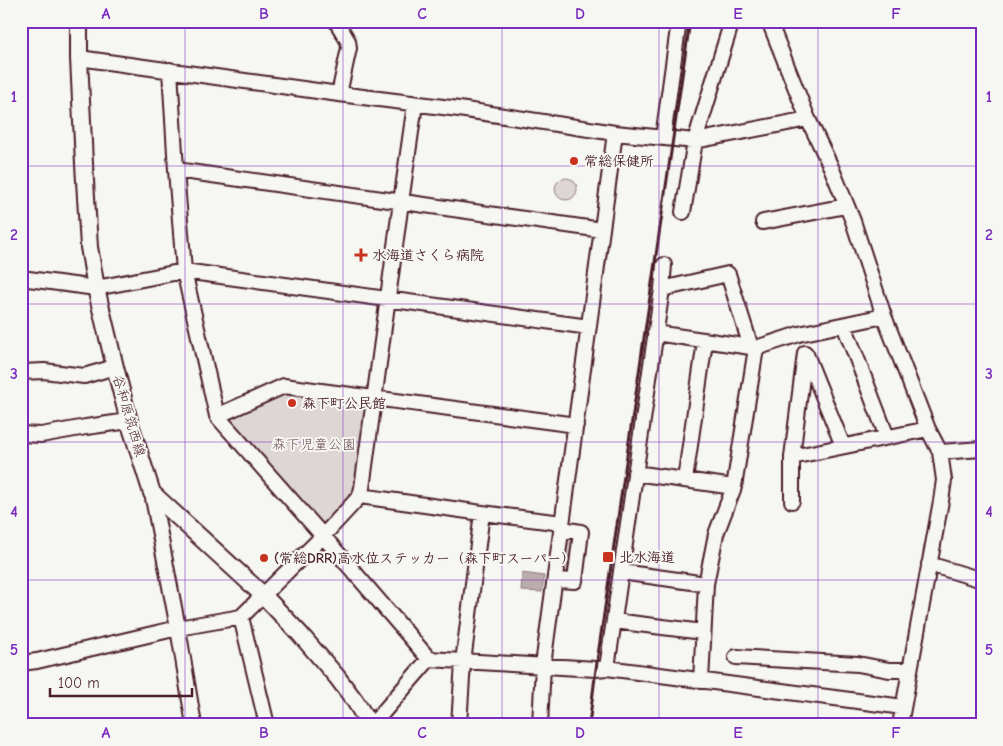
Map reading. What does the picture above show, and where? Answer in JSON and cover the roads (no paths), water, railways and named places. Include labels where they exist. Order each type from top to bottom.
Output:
[{"type":"main road","name":"谷和原筑西線","points":[[79,21],[89,247],[96,288],[129,421],[152,493],[263,595],[300,634],[355,701],[371,725]]},
{"type":"street","points":[[336,21],[348,41],[349,48],[339,94]]},
{"type":"street","points":[[663,138],[679,21]]},
{"type":"street","points":[[683,212],[694,141],[732,21]]},
{"type":"street","points":[[769,21],[808,119],[831,167],[853,221],[884,316],[928,429],[940,452],[944,480],[900,725]]},
{"type":"street","points":[[80,58],[615,133],[694,141],[808,119]]},
{"type":"street","points":[[170,70],[184,271],[217,416],[429,659],[596,669],[606,668],[903,707]]},
{"type":"street","points":[[21,663],[38,661],[178,628],[241,617],[323,536],[360,496],[415,104]]},
{"type":"street","points":[[540,725],[543,665],[615,133]]},
{"type":"street","points":[[176,170],[602,230]]},
{"type":"street","points":[[762,222],[846,206]]},
{"type":"street","points":[[606,668],[664,265]]},
{"type":"street","points":[[21,278],[96,288],[184,271],[589,327]]},
{"type":"street","points":[[662,289],[728,274],[753,348],[734,487],[716,534],[706,584],[701,681]]},
{"type":"street","points":[[655,332],[753,348],[799,334],[884,316]]},
{"type":"street","points":[[844,325],[887,437]]},
{"type":"street","points":[[799,334],[843,446]]},
{"type":"street","points":[[685,480],[704,341]]},
{"type":"street","points":[[792,501],[792,457],[806,353]]},
{"type":"street","points":[[21,372],[44,371],[84,376],[115,366]]},
{"type":"street","points":[[217,416],[284,386],[576,425]]},
{"type":"street","points":[[21,434],[41,435],[86,426],[129,421]]},
{"type":"street","points":[[792,457],[928,429]]},
{"type":"street","points":[[940,452],[982,449]]},
{"type":"street","points":[[635,473],[734,487]]},
{"type":"street","points":[[152,493],[178,628],[194,725]]},
{"type":"street","points":[[360,496],[562,526],[581,532],[575,581],[555,580]]},
{"type":"street","points":[[459,725],[464,662],[482,513]]},
{"type":"street","points":[[929,564],[982,580]]},
{"type":"street","points":[[621,572],[706,584]]},
{"type":"street","points":[[241,617],[267,725]]},
{"type":"street","points":[[614,620],[703,632]]},
{"type":"street","points":[[736,657],[858,664],[889,670],[910,670]]},
{"type":"street","points":[[371,725],[429,659]]},
{"type":"railway","points":[[589,725],[690,21]]},
{"type":"place","name":"常総保健所","points":[[574,161]]},
{"type":"place","name":"水海道さくら病院","points":[[361,255]]},
{"type":"place","name":"森下町公民館","points":[[292,403]]},
{"type":"place","name":"北水海道","points":[[608,557]]},
{"type":"place","name":"(常総DRR)高水位ステッカー（森下町スーパー）","points":[[264,558]]},
{"type":"park label","name":"森下児童公園","points":[[314,444]]}]
